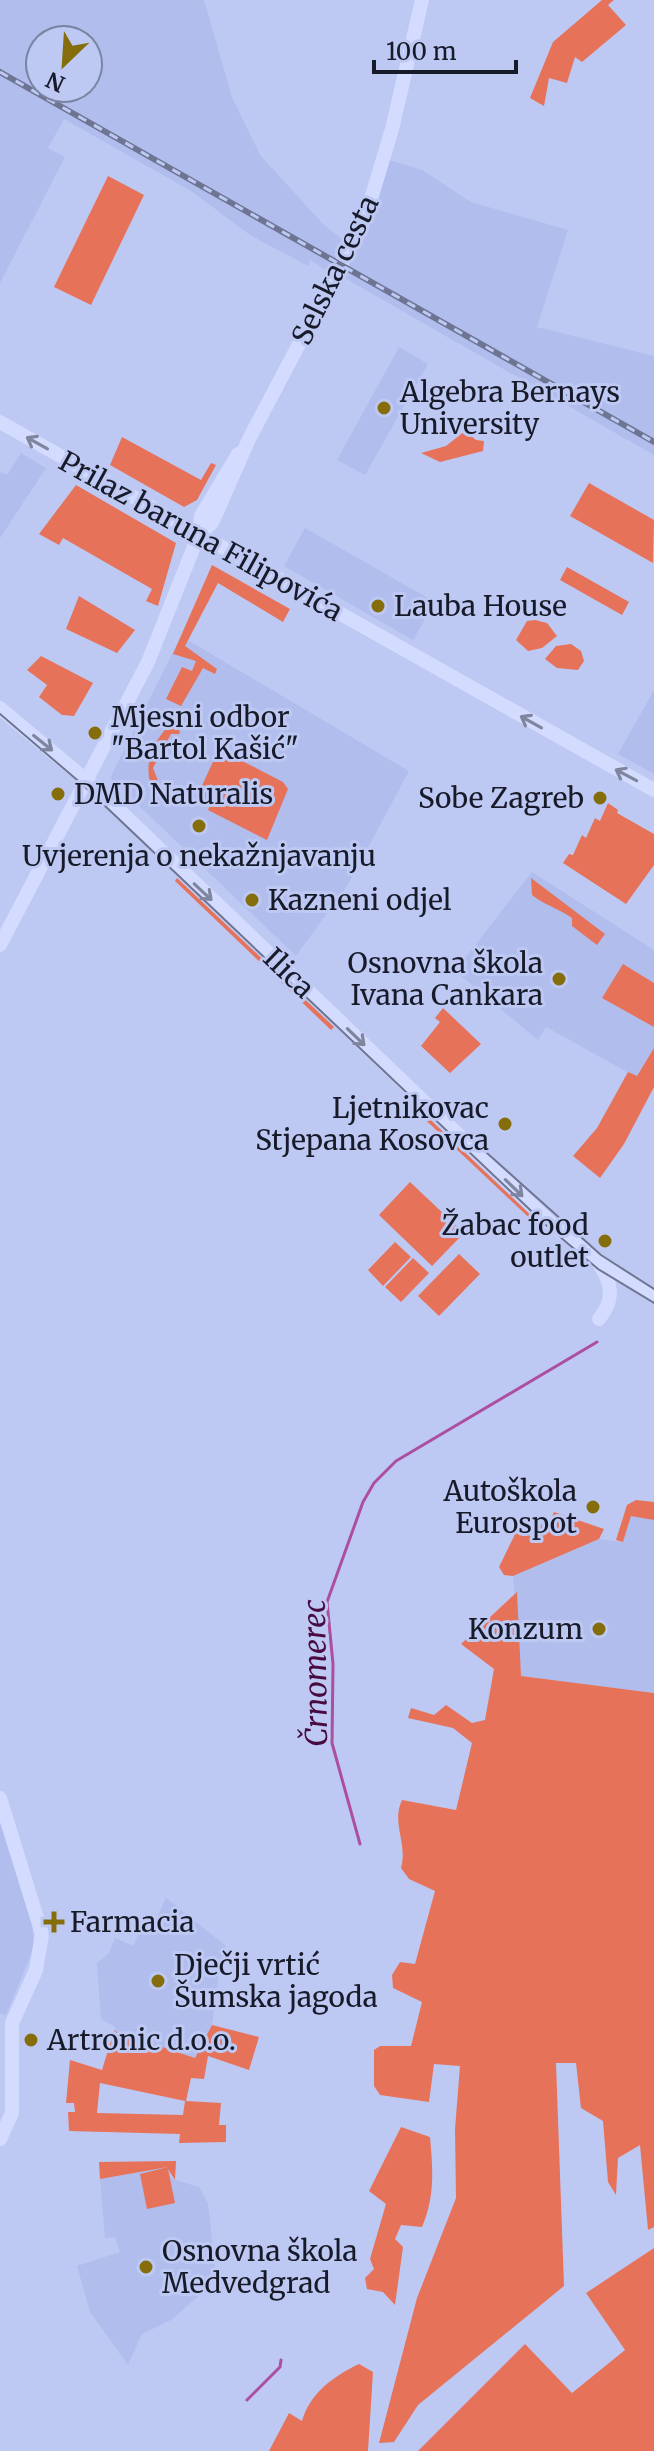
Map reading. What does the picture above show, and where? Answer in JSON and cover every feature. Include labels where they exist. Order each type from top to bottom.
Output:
[{"type":"main road","name":"Selska cesta","points":[[0,945],[148,662],[199,534],[212,523],[249,439],[369,208],[422,0]]},
{"type":"main road","name":"Prilaz baruna Filipovića","points":[[0,422],[654,790]]},
{"type":"main road","name":"Ilica","points":[[0,708],[86,780],[544,1216],[594,1257],[654,1296]]},
{"type":"main road","points":[[594,1257],[610,1288],[607,1308],[599,1319]]},
{"type":"main road","points":[[0,1798],[38,1914],[42,1945],[36,1970],[12,2023],[12,2113],[0,2139]]},
{"type":"shaded area","points":[[0,0],[204,0],[232,97],[260,155],[323,224],[346,242],[330,273],[311,260],[308,266],[250,235],[191,191],[64,119],[48,148],[65,157],[0,283]]},
{"type":"shaded area","points":[[602,0],[614,0],[608,5],[626,25],[582,62],[575,57],[567,83],[549,78],[544,106],[530,98],[553,42]]},
{"type":"shaded area","points":[[389,160],[422,170],[471,202],[568,230],[537,327],[654,356],[654,455],[341,276],[375,206]]},
{"type":"shaded area","points":[[108,176],[144,195],[91,305],[54,287]]},
{"type":"shaded area","name":"Algebra Bernays University","points":[[399,347],[428,364],[365,475],[337,460]]},
{"type":"shaded area","points":[[465,431],[476,440],[484,441],[483,451],[440,462],[421,453],[446,446]]},
{"type":"shaded area","points":[[122,437],[201,480],[211,463],[216,465],[197,500],[184,507],[110,465]]},
{"type":"shaded area","points":[[21,453],[46,468],[0,538],[0,472],[7,475]]},
{"type":"shaded area","points":[[589,483],[654,520],[653,563],[570,516]]},
{"type":"shaded area","points":[[76,485],[176,543],[158,606],[146,601],[152,589],[63,538],[59,545],[39,534]]},
{"type":"shaded area","points":[[305,528],[435,602],[413,640],[284,566]]},
{"type":"shaded area","points":[[212,565],[290,609],[283,622],[218,583],[185,646],[217,669],[215,674],[203,668],[181,706],[166,699],[182,667],[192,671],[196,661],[173,654]]},
{"type":"shaded area","points":[[567,567],[629,602],[622,615],[560,580]]},
{"type":"shaded area","points":[[79,596],[135,630],[117,653],[66,629]]},
{"type":"shaded area","points":[[527,621],[547,623],[557,636],[542,648],[528,651],[516,640]]},
{"type":"shaded area","points":[[181,636],[409,771],[349,883],[296,956],[110,778]]},
{"type":"shaded area","points":[[571,644],[581,651],[584,661],[578,670],[557,668],[545,659],[556,646]]},
{"type":"shaded area","points":[[41,656],[93,683],[74,716],[62,715],[39,697],[47,685],[27,670]]},
{"type":"shaded area","points":[[654,690],[654,774],[618,754]]},
{"type":"shaded area","points":[[177,717],[180,734],[171,734],[153,768],[160,786],[152,790],[148,768],[152,750]]},
{"type":"shaded area","points":[[219,749],[283,782],[288,789],[267,840],[208,810],[211,803],[198,794]]},
{"type":"shaded area","points":[[608,803],[618,810],[617,813],[654,834],[654,865],[626,904],[563,863],[569,854],[573,855],[582,835],[586,838],[595,818],[600,821]]},
{"type":"shaded area","name":"Osnovna škola Ivana Cankara","points":[[532,872],[654,950],[654,1048],[636,1077],[546,1027],[538,1040],[455,971]]},
{"type":"shaded area","points":[[177,878],[334,1027],[331,1030],[175,881]]},
{"type":"shaded area","points":[[531,878],[605,934],[597,945],[572,926],[572,918],[532,895]]},
{"type":"shaded area","points":[[623,964],[654,983],[654,1027],[602,998]]},
{"type":"shaded area","points":[[443,1008],[481,1044],[450,1073],[421,1046],[440,1022],[435,1018]]},
{"type":"shaded area","points":[[654,1048],[654,1087],[624,1144],[600,1178],[573,1156],[597,1128],[628,1072],[637,1076]]},
{"type":"shaded area","points":[[416,1106],[542,1226],[540,1228],[415,1110]]},
{"type":"shaded area","points":[[410,1182],[464,1233],[432,1266],[379,1215]]},
{"type":"shaded area","points":[[395,1242],[411,1257],[383,1286],[368,1270]]},
{"type":"shaded area","points":[[459,1254],[480,1274],[439,1316],[418,1296]]},
{"type":"shaded area","points":[[413,1258],[429,1273],[401,1302],[385,1287]]},
{"type":"shaded area","points":[[636,1500],[654,1502],[654,1520],[631,1516],[623,1542],[616,1540],[627,1505]]},
{"type":"shaded area","points":[[633,1509],[654,1512],[654,1693],[521,1676],[513,1576],[599,1539],[623,1542]]},
{"type":"shaded area","points":[[554,1512],[604,1529],[599,1539],[513,1576],[504,1575],[499,1567],[517,1530],[535,1538],[543,1521],[549,1523]]},
{"type":"shaded area","points":[[517,1592],[521,1676],[654,1693],[654,2227],[648,2230],[640,2145],[618,2158],[616,2195],[608,2182],[603,2121],[581,2108],[576,2063],[556,2063],[564,2286],[418,2405],[394,2442],[379,2443],[417,2298],[456,2198],[455,2129],[460,2066],[434,2064],[429,2102],[380,2095],[374,2086],[374,2050],[380,2046],[411,2046],[422,2002],[393,1988],[392,1975],[400,1962],[415,1964],[435,1891],[409,1879],[401,1868],[403,1850],[399,1809],[402,1800],[456,1810],[472,1743],[453,1728],[408,1718],[411,1708],[434,1715],[446,1705],[472,1723],[485,1720],[494,1669],[461,1644]]},
{"type":"shaded area","points":[[0,1822],[32,1924],[34,1947],[6,2015],[0,2014]]},
{"type":"shaded area","name":"Dječji vrtić Šumska jagoda","points":[[166,1898],[226,1946],[220,1966],[212,2025],[195,2058],[114,2031],[115,2027],[101,2019],[97,1963],[109,1953],[115,1938],[133,1946],[141,1928],[150,1932]]},
{"type":"shaded area","points":[[212,2025],[259,2037],[249,2070],[208,2056],[204,2079],[191,2078],[186,2101],[221,2103],[219,2125],[226,2125],[226,2142],[179,2143],[180,2134],[69,2131],[68,2112],[75,2112],[74,2103],[66,2103],[70,2060],[102,2070],[114,2031],[195,2058]],"holes":[[[100,2083],[185,2101],[183,2115],[97,2113]]]},
{"type":"shaded area","points":[[401,2127],[430,2137],[432,2183],[422,2227],[401,2225],[395,2239],[403,2247],[395,2305],[383,2292],[367,2289],[365,2278],[374,2269],[370,2259],[386,2204],[369,2191]]},
{"type":"shaded area","points":[[176,2161],[175,2180],[168,2169],[175,2203],[147,2209],[140,2174],[168,2167],[100,2179],[99,2162]]},
{"type":"shaded area","name":"Osnovna škola Medvedgrad","points":[[168,2167],[172,2179],[199,2187],[208,2204],[215,2268],[203,2292],[171,2320],[142,2334],[128,2365],[90,2312],[77,2266],[120,2252],[115,2237],[105,2238],[100,2179]]},
{"type":"shaded area","points":[[654,2248],[654,2451],[418,2451],[525,2344],[572,2393],[625,2350],[586,2293]]},
{"type":"shaded area","points":[[359,2364],[373,2372],[368,2451],[269,2451],[289,2413],[302,2421],[311,2402],[324,2386]]},
{"type":"waterway","name":"Črnomerec","points":[[360,1844],[332,1743],[333,1664],[327,1602],[363,1502],[374,1483],[396,1461],[597,1342]]},
{"type":"waterway","name":"Črnomerec","points":[[247,2400],[280,2367],[281,2360]]},
{"type":"tram line","points":[[0,714],[83,785],[547,1226],[598,1269],[654,1303]]},
{"type":"tram line","points":[[478,1145],[601,1255],[654,1289]]},
{"type":"railway","points":[[0,72],[654,442]]},
{"type":"place","name":"Algebra Bernays University","points":[[384,408]]},
{"type":"place","name":"Lauba House","points":[[378,606]]},
{"type":"place","name":"Mjesni odbor \"Bartol Kašić\"","points":[[95,733]]},
{"type":"place","name":"DMD Naturalis","points":[[58,794]]},
{"type":"place","name":"Sobe Zagreb","points":[[600,798]]},
{"type":"place","name":"Uvjerenja o nekažnjavanju","points":[[199,826]]},
{"type":"place","name":"Kazneni odjel","points":[[252,900]]},
{"type":"place","name":"Osnovna škola Ivana Cankara","points":[[559,979]]},
{"type":"place","name":"Ljetnikovac Stjepana Kosovca","points":[[505,1124]]},
{"type":"place","name":"Žabac food outlet","points":[[605,1241]]},
{"type":"place","name":"Autoškola Eurospot","points":[[593,1507]]},
{"type":"place","name":"Konzum","points":[[599,1629]]},
{"type":"place","name":"Farmacia","points":[[54,1922]]},
{"type":"place","name":"Dječji vrtić Šumska jagoda","points":[[158,1981]]},
{"type":"place","name":"Artronic d.o.o.","points":[[31,2040]]},
{"type":"place","name":"Osnovna škola Medvedgrad","points":[[146,2267]]}]
